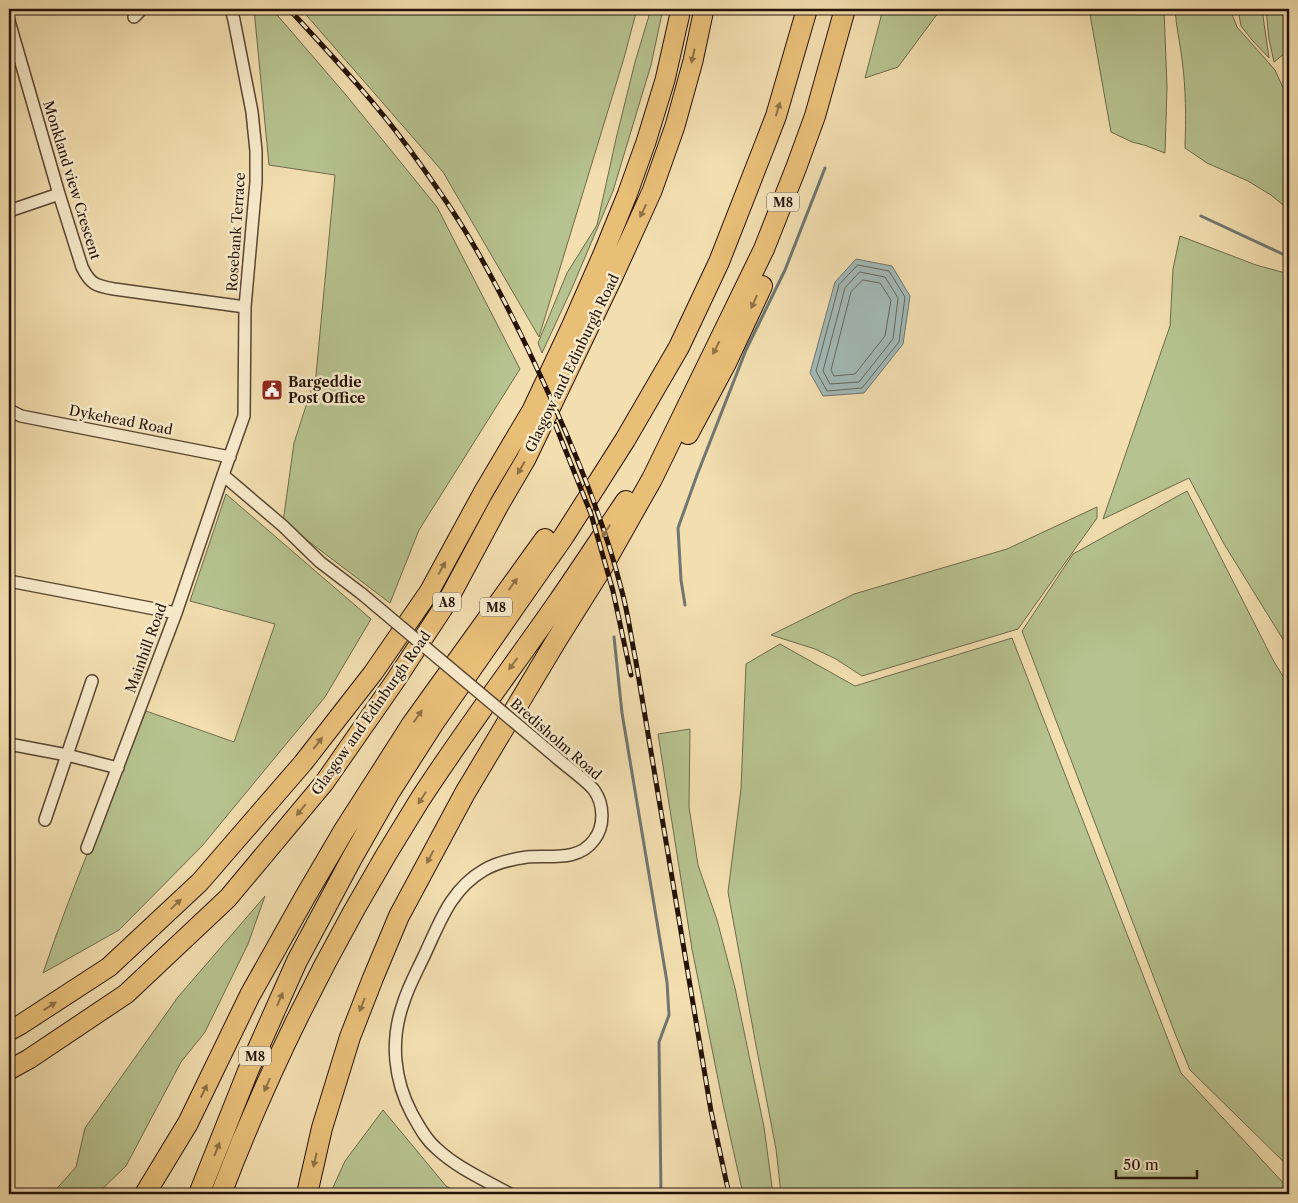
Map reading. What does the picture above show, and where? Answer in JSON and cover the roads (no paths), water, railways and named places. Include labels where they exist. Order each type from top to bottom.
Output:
[{"type":"highway","name":"Glasgow and Edinburgh Road","points":[[9,1031],[20,1026],[109,967],[200,882],[303,763],[373,673],[429,592],[484,491],[532,410],[603,254],[646,142],[665,80],[681,9]]},
{"type":"highway","name":"Glasgow and Edinburgh Road","points":[[9,1070],[29,1060],[126,994],[228,898],[324,782],[395,681],[447,602],[526,459],[652,191],[678,116],[693,61],[704,9]]},
{"type":"highway","name":"M8","points":[[199,1194],[248,1071],[297,961],[389,793],[433,724],[564,536],[625,440],[679,347],[719,262],[776,116],[807,9]]},
{"type":"highway","name":"M8","points":[[307,1194],[322,1128],[350,1038],[372,978],[399,916],[465,793],[600,571],[652,479],[764,249],[815,116],[845,9]]},
{"type":"highway","name":"M8","points":[[497,739],[550,664],[620,556],[730,354],[772,264],[810,164],[837,82],[856,9]]},
{"type":"highway","name":"M8","points":[[145,1194],[188,1123],[250,995],[305,897],[369,790],[412,724],[561,517],[641,391],[711,260],[764,147]]},
{"type":"highway","name":"M8","points":[[220,1194],[251,1120],[316,979],[382,862],[460,740],[559,601],[646,472],[697,386]]},
{"type":"highway","name":"M8","points":[[219,1061],[318,891],[382,787],[479,657]]},
{"type":"street","name":"Rosebank Terrace","points":[[230,457],[244,416],[245,307],[256,182],[256,151],[252,112],[231,9]]},
{"type":"street","name":"Monkland view Crescent","points":[[9,21],[59,194],[87,278],[100,286],[245,307]]},
{"type":"street","points":[[9,211],[59,194]]},
{"type":"street","name":"Dykehead Road","points":[[9,410],[21,416],[230,457]]},
{"type":"street","name":"Mainhill Road","points":[[87,848],[176,613],[230,457]]},
{"type":"street","name":"Bredisholm Road","points":[[223,475],[283,526],[320,562],[362,594],[557,758],[594,790],[598,798],[602,822],[594,841],[577,854],[558,857],[522,858],[492,866],[478,874],[464,886],[446,907],[403,1002],[399,1016],[395,1051],[399,1079],[405,1101],[425,1136],[436,1148],[457,1165],[510,1194]]},
{"type":"street","points":[[9,580],[176,613]]},
{"type":"street","points":[[45,820],[92,681]]},
{"type":"street","points":[[9,744],[67,755],[118,768]]},
{"type":"water","points":[[856,259],[892,266],[910,296],[903,344],[864,393],[823,396],[810,373],[835,282]]},
{"type":"waterway","points":[[685,605],[681,580],[678,528],[746,350],[785,270],[825,168]]},
{"type":"waterway","points":[[1201,216],[1289,257]]},
{"type":"waterway","points":[[614,637],[622,713],[667,982],[669,1015],[659,1042],[661,1194]]},
{"type":"railway","points":[[289,9],[379,110],[432,180],[463,227],[492,279],[543,380],[591,493],[615,564],[628,616],[711,1111],[729,1194]]},
{"type":"railway","points":[[555,424],[591,514],[613,591],[631,675]]},
{"type":"place","name":"Bargeddie Post Office","points":[[272,390]]}]
